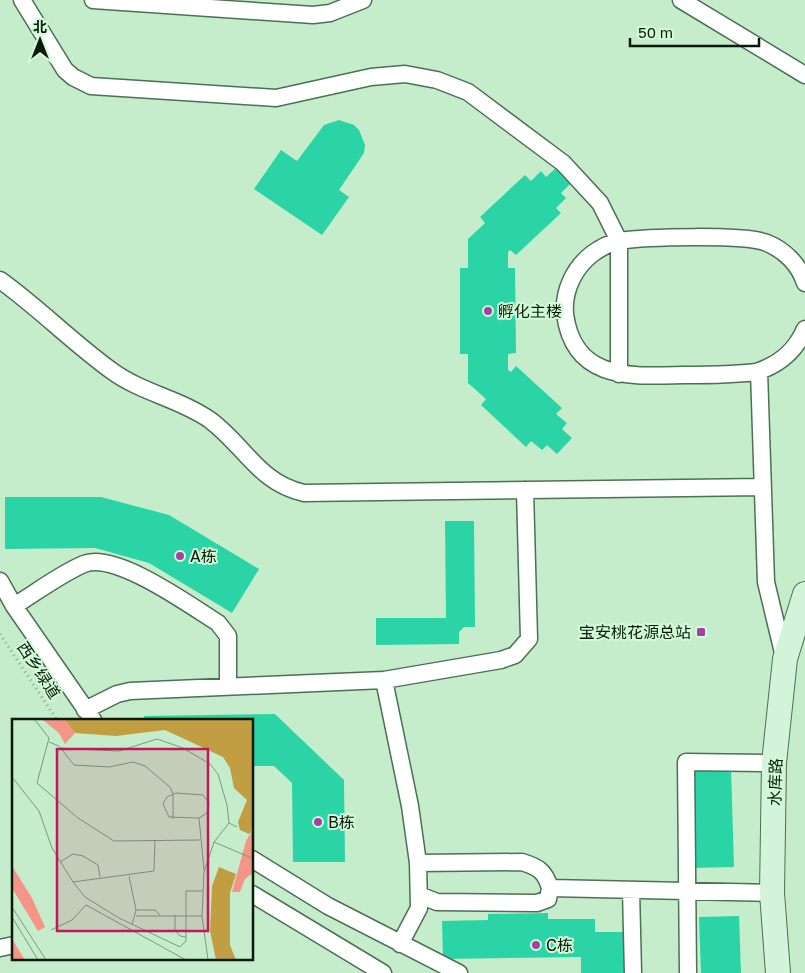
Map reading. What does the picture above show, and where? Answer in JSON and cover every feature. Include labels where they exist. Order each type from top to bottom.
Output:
[{"type":"street","points":[[22,0],[65,70],[81,82],[91,86],[276,98],[388,74],[421,76],[453,85],[482,101],[577,175],[600,203],[619,241],[619,374]]},
{"type":"street","points":[[94,0],[313,15],[330,13],[363,0]]},
{"type":"street","points":[[681,0],[805,75]]},
{"type":"street","points":[[805,282],[797,266],[788,256],[778,248],[753,238],[619,241],[594,252],[575,271],[566,296],[565,310],[566,323],[577,347],[597,366],[619,374],[635,376],[723,374],[759,371],[780,362],[790,353],[805,329]]},
{"type":"street","points":[[0,280],[112,371],[135,385],[194,411],[211,421],[268,477],[287,489],[304,493],[763,487]]},
{"type":"street","points":[[759,371],[766,582],[785,659]]},
{"type":"street","points":[[0,581],[14,606],[89,715],[116,694],[130,691],[384,680],[501,660],[515,655],[524,648],[529,639],[524,490]]},
{"type":"street","points":[[14,606],[85,564],[102,563],[137,573],[218,623],[228,636],[228,687]]},
{"type":"street","name":"水库路","points":[[778,973],[772,893],[774,763],[785,659],[805,594]]},
{"type":"street","points":[[384,680],[410,806],[418,863],[419,908],[400,944]]},
{"type":"street","points":[[688,973],[686,762],[774,763]]},
{"type":"street","points":[[254,860],[328,906],[459,973]]},
{"type":"street","points":[[418,863],[522,862],[537,867],[546,876],[550,888],[548,899],[537,903],[437,902],[419,895]]},
{"type":"street","points":[[550,888],[772,893]]},
{"type":"street","points":[[630,890],[632,973]]},
{"type":"street","points":[[254,895],[383,973]]},
{"type":"path","name":"西乡绿道","points":[[0,634],[56,719]]},
{"type":"building","points":[[339,120],[354,125],[359,130],[365,145],[364,153],[339,190],[349,197],[322,235],[254,189],[281,150],[297,161],[324,125]]},
{"type":"building","name":"孵化主楼","points":[[556,168],[571,183],[561,193],[566,198],[556,208],[561,213],[516,255],[510,250],[508,252],[508,268],[515,268],[516,353],[508,354],[508,370],[511,372],[516,366],[562,408],[556,414],[567,423],[562,429],[572,438],[557,454],[547,445],[542,450],[531,441],[526,447],[481,405],[486,399],[468,383],[468,354],[460,354],[460,268],[468,268],[468,239],[485,223],[480,217],[525,175],[531,181],[541,171],[546,177]]},
{"type":"building","name":"A栋","points":[[5,497],[101,497],[169,515],[259,569],[232,613],[149,563],[95,548],[5,549]]},
{"type":"building","points":[[445,521],[474,521],[475,627],[464,627],[459,632],[459,644],[376,645],[376,618],[446,618]]},
{"type":"building","name":"B栋","points":[[275,714],[344,780],[345,862],[293,862],[292,783],[274,766],[254,766],[254,719],[144,719],[144,716]]},
{"type":"building","points":[[731,768],[734,867],[694,868],[691,769]]},
{"type":"building","name":"C栋","points":[[548,913],[548,919],[595,919],[595,932],[629,932],[630,973],[581,973],[581,957],[443,959],[442,921],[488,920],[488,914]]},
{"type":"building","points":[[739,916],[741,973],[701,973],[699,917]]},
{"type":"place","name":"孵化主楼","points":[[488,311]]},
{"type":"place","name":"A栋","points":[[180,556]]},
{"type":"place","name":"宝安桃花源总站","points":[[701,632]]},
{"type":"place","name":"B栋","points":[[318,822]]},
{"type":"place","name":"C栋","points":[[536,945]]}]
